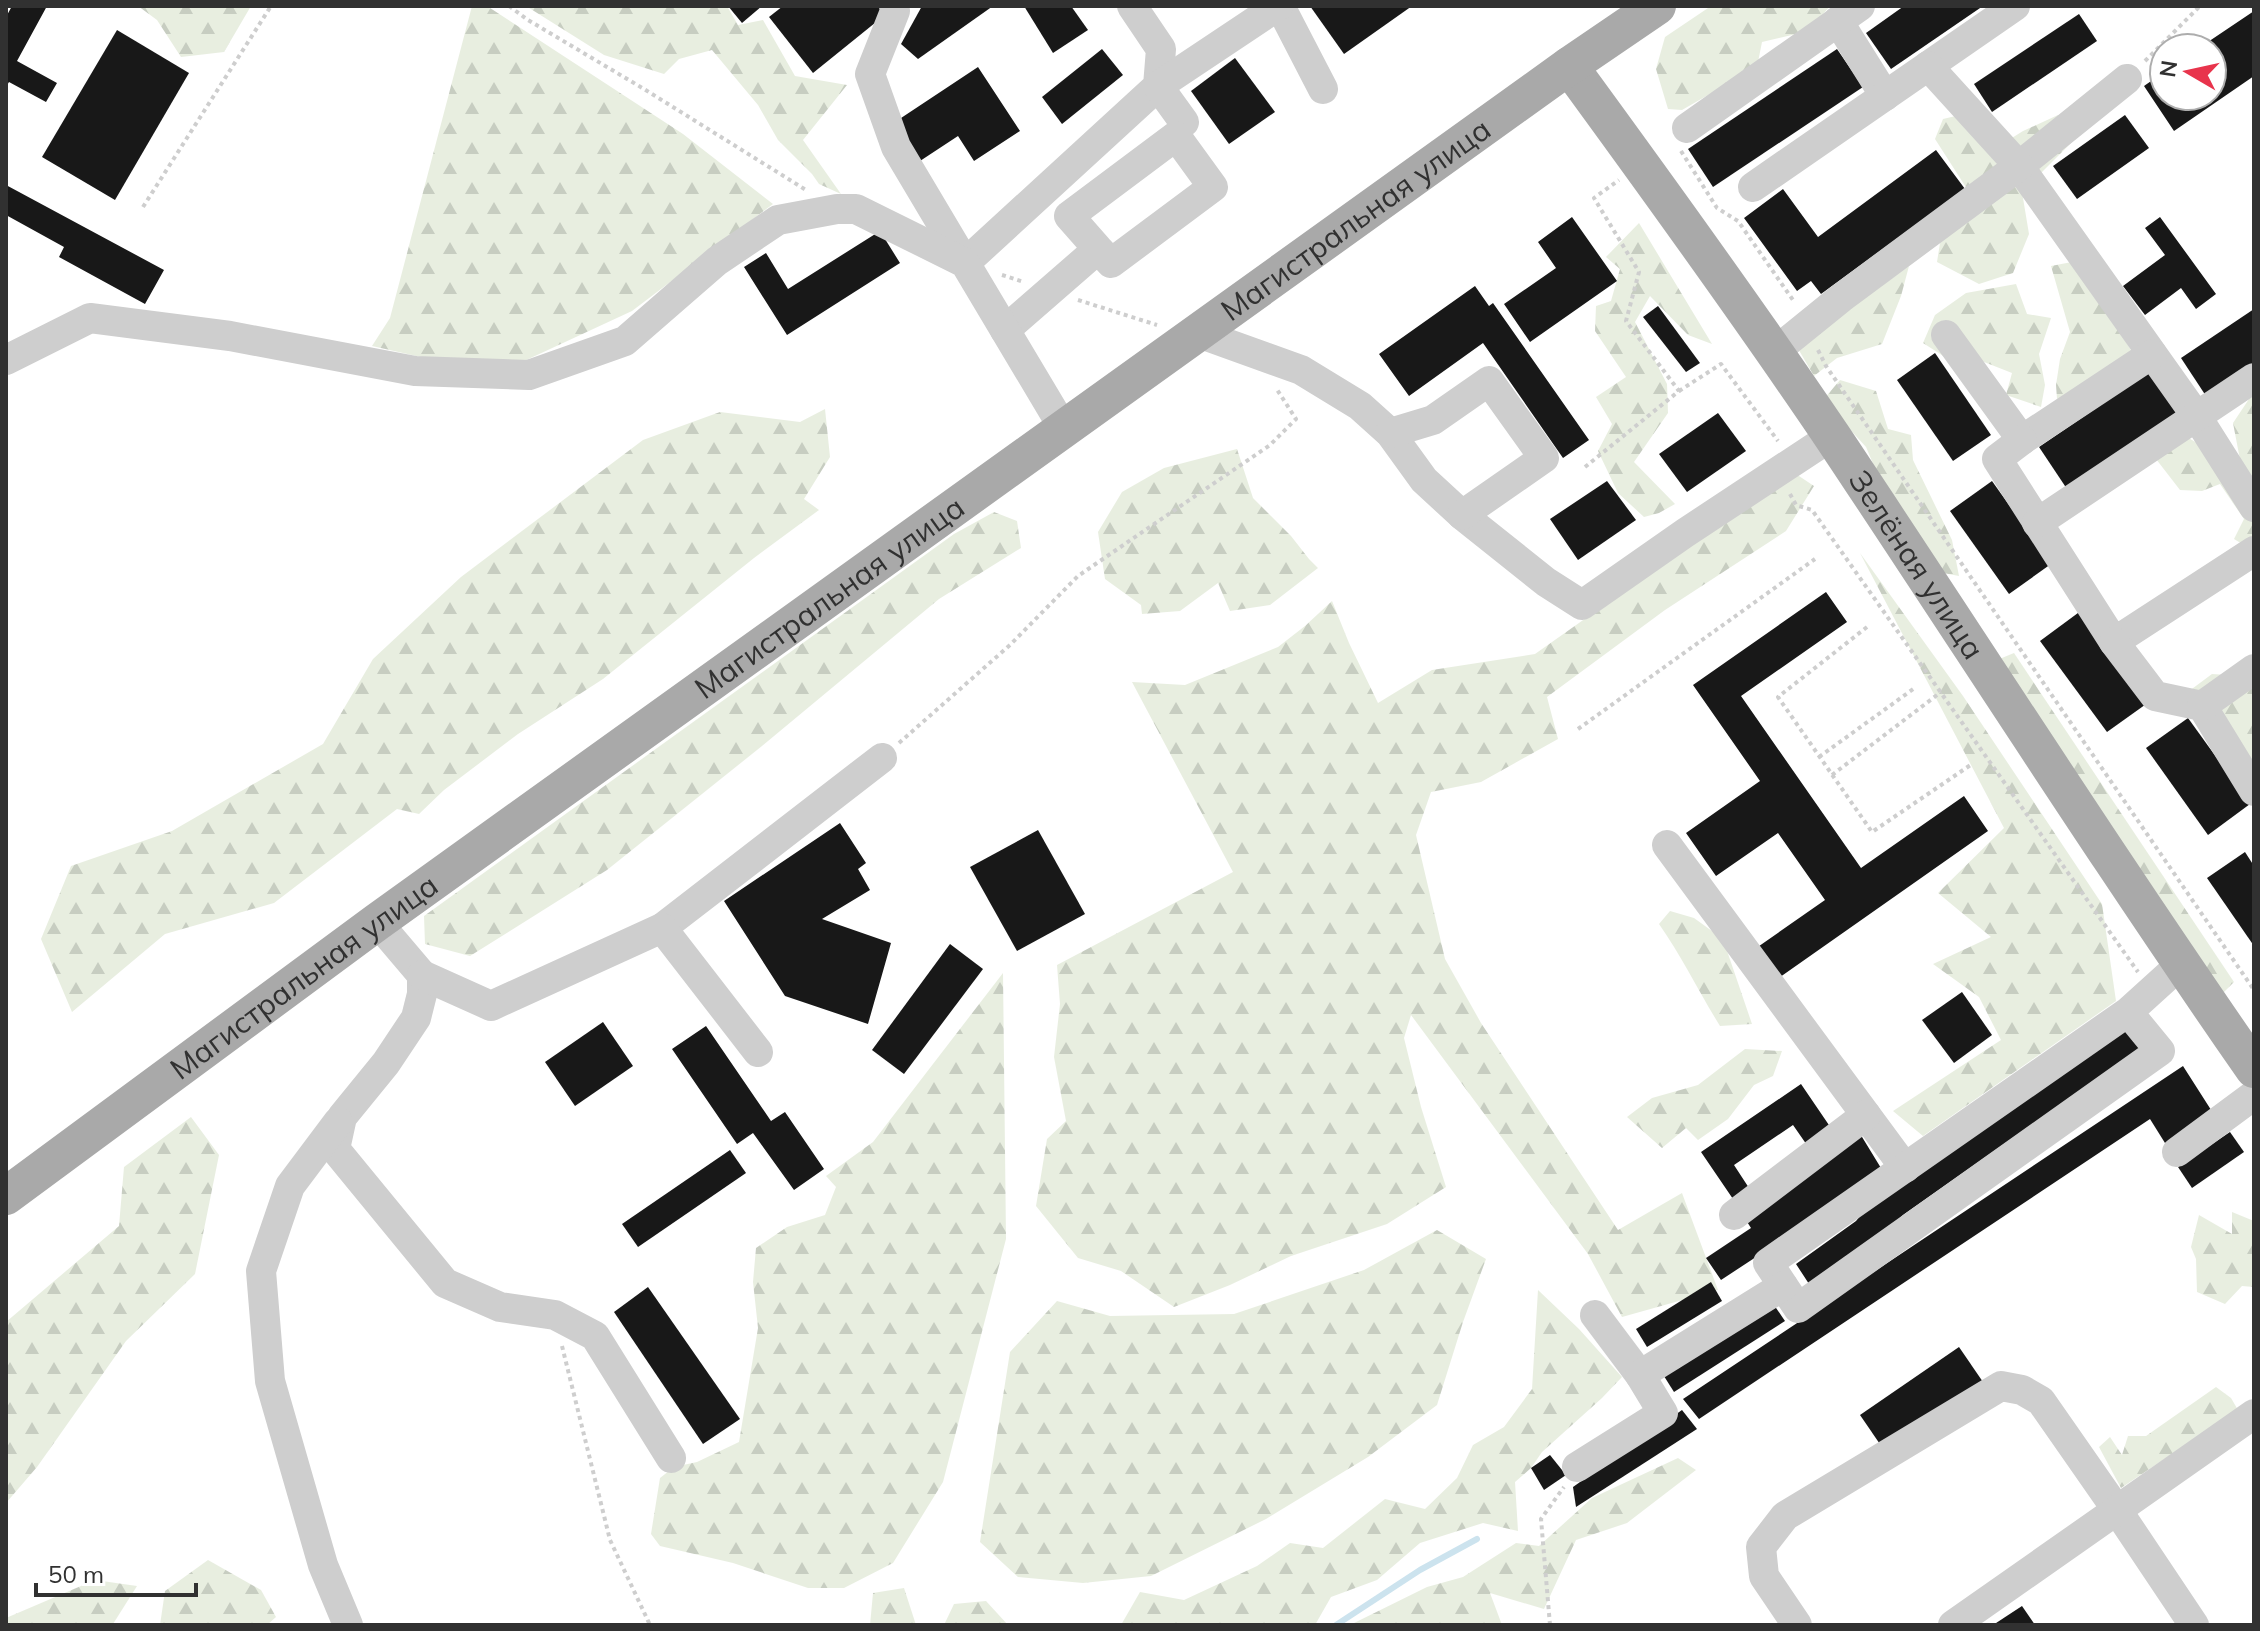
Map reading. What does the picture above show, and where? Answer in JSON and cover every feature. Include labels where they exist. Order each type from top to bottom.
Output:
[{"type":"main road","name":"Магистральная улица","points":[[6,1196],[377,922],[1569,66],[1657,6]]},
{"type":"main road","name":"Зелёная улица","points":[[1569,66],[1641,163],[1832,436],[2181,964],[2254,1069]]},
{"type":"street","points":[[894,6],[895,11],[870,74],[896,147],[1064,429]]},
{"type":"street","points":[[1132,6],[1161,49],[1158,86],[1184,122]]},
{"type":"street","points":[[965,263],[1158,86],[1279,6],[1323,89]]},
{"type":"street","points":[[1753,187],[2015,6]]},
{"type":"street","points":[[1681,135],[1849,14],[1885,96]]},
{"type":"street","points":[[1928,66],[2019,166],[2197,417],[2254,507]]},
{"type":"street","points":[[1773,353],[1841,298],[2019,166],[2127,79]]},
{"type":"street","points":[[1176,136],[1213,187],[1111,263],[1098,249],[1069,216],[1176,136]]},
{"type":"street","points":[[6,360],[90,318],[230,336],[415,371],[529,375],[625,341],[717,261],[778,220],[837,209],[856,209],[965,263]]},
{"type":"street","points":[[1005,330],[1098,249]]},
{"type":"street","points":[[1946,335],[2022,440]]},
{"type":"street","points":[[1187,341],[1301,370],[1360,406],[1390,433],[1424,480],[1462,515],[1546,582],[1582,605],[1832,436]]},
{"type":"street","points":[[2152,354],[1997,459],[2114,642],[2155,696],[2202,706],[2254,791]]},
{"type":"street","points":[[2037,523],[2254,378]]},
{"type":"street","points":[[1390,433],[1433,420],[1489,381],[1544,458],[1462,515]]},
{"type":"street","points":[[2114,642],[2254,551]]},
{"type":"street","points":[[2202,706],[2254,669]]},
{"type":"street","points":[[377,922],[422,975],[491,1006],[662,928],[882,758]]},
{"type":"street","points":[[1667,845],[1905,1168]]},
{"type":"street","points":[[662,928],[758,1052]]},
{"type":"street","points":[[2128,1012],[2160,1051],[1798,1308],[1768,1263],[2128,1012],[2181,964]]},
{"type":"street","points":[[348,1625],[323,1565],[270,1381],[261,1271],[290,1186],[386,1063],[416,1018],[422,994],[422,975]]},
{"type":"street","points":[[2177,1152],[2254,1095]]},
{"type":"street","points":[[1734,1215],[1866,1115]]},
{"type":"street","points":[[342,1117],[335,1149],[445,1283],[500,1307],[555,1315],[595,1336],[671,1458]]},
{"type":"street","points":[[1640,1375],[1783,1286]]},
{"type":"street","points":[[1577,1467],[1663,1413],[1640,1375],[1595,1315]]},
{"type":"street","points":[[1797,1625],[1764,1576],[1761,1547],[1785,1516],[2001,1386],[2022,1390],[2041,1401],[2194,1625]]},
{"type":"street","points":[[1953,1625],[2254,1414]]},
{"type":"path","points":[[143,207],[271,6]]},
{"type":"path","points":[[509,6],[807,191]]},
{"type":"path","points":[[2127,79],[2200,6]]},
{"type":"path","points":[[1681,135],[1717,208],[1738,221],[1799,309],[1826,366],[2254,990]]},
{"type":"path","points":[[1594,198],[1639,272],[1626,321],[1679,391]]},
{"type":"path","points":[[965,263],[1025,283]]},
{"type":"path","points":[[1070,297],[1159,326],[1187,341]]},
{"type":"path","points":[[1585,467],[1679,391],[1721,364],[1793,461]]},
{"type":"path","points":[[882,758],[1010,645],[1078,576],[1270,445],[1296,419],[1273,385]]},
{"type":"path","points":[[1812,510],[2143,979]]},
{"type":"path","points":[[1578,729],[1815,559]]},
{"type":"path","points":[[1867,627],[1778,697],[1872,832],[1972,764]]},
{"type":"path","points":[[1819,757],[1916,687]]},
{"type":"path","points":[[1832,775],[1941,692]]},
{"type":"path","points":[[555,1315],[610,1540],[650,1625]]},
{"type":"path","points":[[1550,1625],[1541,1519],[1577,1467]]},
{"type":"green space","points":[[138,6],[251,6],[224,52],[181,57],[157,20]]},
{"type":"green space","points":[[472,6],[487,6],[683,134],[773,204],[632,311],[496,374],[372,346],[390,318]]},
{"type":"green space","points":[[526,6],[727,6],[738,25],[763,20],[795,76],[847,85],[803,140],[841,194],[819,184],[778,140],[758,105],[712,50],[679,59],[664,74],[604,55]]},
{"type":"green space","points":[[1711,6],[1830,6],[1809,31],[1762,42],[1757,67],[1682,110],[1668,109],[1656,69],[1665,37]]},
{"type":"green space","points":[[1977,111],[1999,146],[2058,115],[2095,119],[2022,192],[2029,234],[2013,273],[1979,284],[1937,262],[1940,243],[1969,192],[1935,139],[1943,119]]},
{"type":"green space","points":[[1639,223],[1712,344],[1688,335],[1650,296],[1635,322],[1667,384],[1668,413],[1634,462],[1675,504],[1644,517],[1618,493],[1598,451],[1612,424],[1596,397],[1626,377],[1595,331],[1596,306],[1611,301],[1620,269],[1606,257]]},
{"type":"green space","points":[[2077,261],[2146,375],[2057,399],[2060,359],[2070,332],[2051,266]]},
{"type":"green space","points":[[1909,266],[1882,344],[1837,358],[1814,376],[1797,347]]},
{"type":"green space","points":[[2016,284],[2027,314],[2051,318],[2039,354],[2045,385],[2041,407],[2006,395],[2012,373],[1979,360],[1948,359],[1923,343],[1935,315],[1966,293]]},
{"type":"green space","points":[[1840,380],[1876,391],[1888,429],[1911,435],[1913,460],[1952,540],[1959,576],[1938,572],[1882,485],[1866,447],[1823,400]]},
{"type":"green space","points":[[2254,396],[2254,551],[2234,539],[2244,519],[2220,484],[2202,491],[2180,490],[2156,459],[2187,437],[2242,470],[2233,423]]},
{"type":"green space","points":[[825,409],[830,457],[804,499],[819,510],[603,679],[518,734],[444,790],[419,814],[397,809],[274,903],[165,934],[72,1012],[41,939],[71,866],[172,831],[323,744],[373,659],[461,577],[643,440],[720,412],[800,422]]},
{"type":"green space","points":[[1237,449],[1253,498],[1318,568],[1270,605],[1230,611],[1218,583],[1180,611],[1142,614],[1141,605],[1105,579],[1098,532],[1122,492],[1164,468]]},
{"type":"green space","points":[[1793,472],[1814,486],[1786,531],[1665,610],[1547,697],[1558,739],[1481,782],[1431,792],[1416,835],[1445,959],[1481,1023],[1618,1230],[1682,1193],[1718,1290],[1622,1317],[1588,1254],[1411,1015],[1404,1038],[1446,1187],[1387,1224],[1291,1256],[1174,1307],[1121,1271],[1078,1258],[1036,1206],[1047,1139],[1066,1121],[1054,1057],[1060,1004],[1057,965],[1233,872],[1132,682],[1185,685],[1278,647],[1332,601],[1378,703],[1432,670],[1535,654]]},
{"type":"green space","points":[[994,512],[1017,521],[1021,548],[939,599],[607,870],[470,956],[425,944],[424,916],[954,534]]},
{"type":"green space","points":[[1860,553],[1963,696],[2102,904],[2116,1001],[1923,1136],[1893,1111],[2001,1040],[1979,997],[1933,964],[1991,937],[1938,893],[2004,828]]},
{"type":"green space","points":[[2014,653],[2234,982],[2221,995],[1997,660]]},
{"type":"green space","points":[[2254,667],[2254,805],[2227,756],[2177,700],[2212,674],[2227,675]]},
{"type":"green space","points":[[1670,911],[1694,918],[1723,939],[1752,1024],[1720,1026],[1659,924]]},
{"type":"green space","points":[[1003,973],[1006,1239],[943,1482],[893,1563],[844,1588],[808,1588],[733,1563],[660,1546],[651,1534],[660,1478],[674,1467],[697,1462],[739,1442],[758,1328],[753,1282],[756,1248],[787,1227],[825,1215],[836,1187],[826,1176],[873,1142]]},
{"type":"green space","points":[[1745,1049],[1782,1051],[1773,1076],[1754,1085],[1728,1119],[1698,1140],[1686,1128],[1662,1148],[1627,1117],[1652,1098],[1698,1085]]},
{"type":"green space","points":[[191,1117],[219,1155],[195,1274],[126,1341],[37,1467],[6,1503],[6,1322],[119,1226],[124,1167]]},
{"type":"green space","points":[[2232,1212],[2254,1221],[2254,1287],[2242,1286],[2225,1304],[2197,1292],[2196,1259],[2191,1247],[2199,1215],[2232,1234]]},
{"type":"green space","points":[[1437,1230],[1486,1259],[1437,1405],[1368,1457],[1266,1519],[1151,1576],[1083,1583],[1018,1577],[980,1542],[1010,1352],[1057,1301],[1110,1316],[1234,1314],[1364,1270]]},
{"type":"green space","points":[[1538,1290],[1579,1329],[1622,1377],[1542,1452],[1531,1468],[1515,1482],[1518,1531],[1483,1523],[1420,1543],[1377,1580],[1331,1597],[1315,1625],[1121,1625],[1140,1592],[1184,1600],[1257,1566],[1290,1543],[1323,1548],[1385,1499],[1425,1509],[1457,1478],[1473,1445],[1504,1427],[1532,1389]]},
{"type":"green space","points":[[2216,1387],[2231,1398],[2238,1410],[2121,1488],[2099,1447],[2110,1437],[2122,1455],[2128,1436],[2146,1436]]},
{"type":"green space","points":[[1678,1458],[1696,1470],[1627,1523],[1576,1540],[1544,1609],[1490,1593],[1502,1625],[1350,1625],[1427,1587],[1463,1577],[1516,1543],[1539,1546],[1592,1498]]},
{"type":"green space","points":[[208,1560],[261,1590],[276,1617],[267,1625],[160,1625],[165,1591]]},
{"type":"green space","points":[[95,1580],[137,1586],[113,1624],[6,1625],[6,1618]]},
{"type":"green space","points":[[904,1588],[916,1625],[870,1625],[873,1593]]},
{"type":"green space","points":[[986,1601],[1008,1625],[944,1625],[954,1604]]},
{"type":"building","points":[[12,6],[47,6],[17,61],[57,83],[46,102],[9,82],[6,87],[6,17]]},
{"type":"building","points":[[728,6],[762,6],[742,23]]},
{"type":"building","points":[[783,6],[888,6],[891,10],[813,73],[769,17]]},
{"type":"building","points":[[922,6],[993,6],[918,59],[901,44]]},
{"type":"building","points":[[1024,6],[1071,6],[1088,30],[1053,53]]},
{"type":"building","points":[[1310,6],[1412,6],[1344,54]]},
{"type":"building","points":[[1904,6],[1983,6],[1891,69],[1866,33]]},
{"type":"building","points":[[2254,11],[2254,76],[2228,94],[2228,32],[2223,32]]},
{"type":"building","points":[[2079,14],[2097,41],[1992,112],[1974,84]]},
{"type":"building","points":[[117,30],[189,73],[115,200],[42,157]]},
{"type":"building","points":[[1102,49],[1123,75],[1062,124],[1042,97]]},
{"type":"building","points":[[1837,49],[1863,87],[1713,187],[1688,149]]},
{"type":"building","points":[[1235,58],[1275,112],[1229,144],[1191,91]]},
{"type":"building","points":[[978,67],[1020,131],[974,161],[958,136],[920,161],[895,122]]},
{"type":"building","points":[[2161,112],[2202,112],[2174,131]]},
{"type":"building","points":[[2125,115],[2149,148],[2077,199],[2053,166]]},
{"type":"building","points":[[1936,150],[1965,189],[1821,294],[1811,281],[1797,291],[1744,218],[1783,189],[1818,237]]},
{"type":"building","points":[[6,185],[164,270],[145,304],[59,257],[64,247],[6,215]]},
{"type":"building","points":[[1572,217],[1617,281],[1530,342],[1504,304],[1556,268],[1538,242]]},
{"type":"building","points":[[2160,217],[2216,294],[2196,309],[2181,288],[2145,315],[2123,286],[2165,255],[2145,228]]},
{"type":"building","points":[[880,231],[900,263],[787,335],[744,267],[766,253],[788,289]]},
{"type":"building","points":[[1475,286],[1489,306],[1493,303],[1589,440],[1563,458],[1483,343],[1409,396],[1379,354]]},
{"type":"building","points":[[1658,306],[1700,363],[1686,372],[1643,317]]},
{"type":"building","points":[[2254,309],[2254,364],[2206,396],[2181,358]]},
{"type":"building","points":[[1935,353],[1991,435],[1953,461],[1897,380]]},
{"type":"building","points":[[2152,370],[2183,415],[2069,492],[2039,447]]},
{"type":"building","points":[[1718,413],[1746,451],[1687,492],[1659,454]]},
{"type":"building","points":[[1607,481],[1636,520],[1578,560],[1550,519]]},
{"type":"building","points":[[1992,481],[2051,564],[2009,594],[1950,511]]},
{"type":"building","points":[[1826,592],[1847,622],[1741,696],[1861,868],[1964,796],[1988,831],[1773,982],[1752,951],[1825,900],[1778,833],[1716,876],[1686,833],[1760,781],[1693,685]]},
{"type":"building","points":[[2082,610],[2149,702],[2107,732],[2040,641]]},
{"type":"building","points":[[2188,718],[2250,804],[2208,835],[2146,748]]},
{"type":"building","points":[[840,823],[866,863],[858,869],[870,890],[822,919],[891,943],[868,1024],[785,996],[724,901]]},
{"type":"building","points":[[1038,830],[1085,914],[1017,951],[970,867]]},
{"type":"building","points":[[2245,852],[2254,866],[2254,946],[2207,878]]},
{"type":"building","points":[[950,944],[983,969],[904,1074],[872,1050]]},
{"type":"building","points":[[1962,992],[1992,1035],[1954,1063],[1922,1020]]},
{"type":"building","points":[[603,1022],[633,1066],[575,1106],[545,1062]]},
{"type":"building","points":[[2127,1022],[2145,1045],[1903,1215],[1883,1234],[1811,1287],[1796,1264],[1856,1221],[1865,1210]]},
{"type":"building","points":[[706,1026],[771,1121],[785,1112],[824,1169],[794,1190],[753,1133],[737,1144],[672,1049]]},
{"type":"building","points":[[2183,1066],[2213,1113],[2165,1143],[2150,1119],[1699,1419],[1683,1399]]},
{"type":"building","points":[[1801,1084],[1833,1131],[1809,1148],[1793,1125],[1734,1165],[1749,1188],[1733,1199],[1701,1152]]},
{"type":"building","points":[[1859,1132],[1884,1173],[1721,1280],[1706,1258],[1751,1228],[1742,1214]]},
{"type":"building","points":[[2230,1132],[2244,1152],[2192,1188],[2178,1167]]},
{"type":"building","points":[[730,1150],[746,1173],[638,1247],[622,1224]]},
{"type":"building","points":[[1711,1282],[1722,1301],[1647,1347],[1636,1329]]},
{"type":"building","points":[[648,1287],[740,1419],[703,1444],[614,1312]]},
{"type":"building","points":[[1772,1302],[1785,1321],[1674,1392],[1662,1373]]},
{"type":"building","points":[[1959,1347],[1983,1382],[1884,1450],[1860,1415]]},
{"type":"building","points":[[1682,1410],[1697,1429],[1576,1507],[1573,1487]]},
{"type":"building","points":[[1550,1455],[1566,1475],[1544,1490],[1531,1468]]},
{"type":"building","points":[[2022,1606],[2035,1625],[1993,1625]]},
{"type":"waterway","points":[[1336,1625],[1420,1570],[1477,1539]]}]
